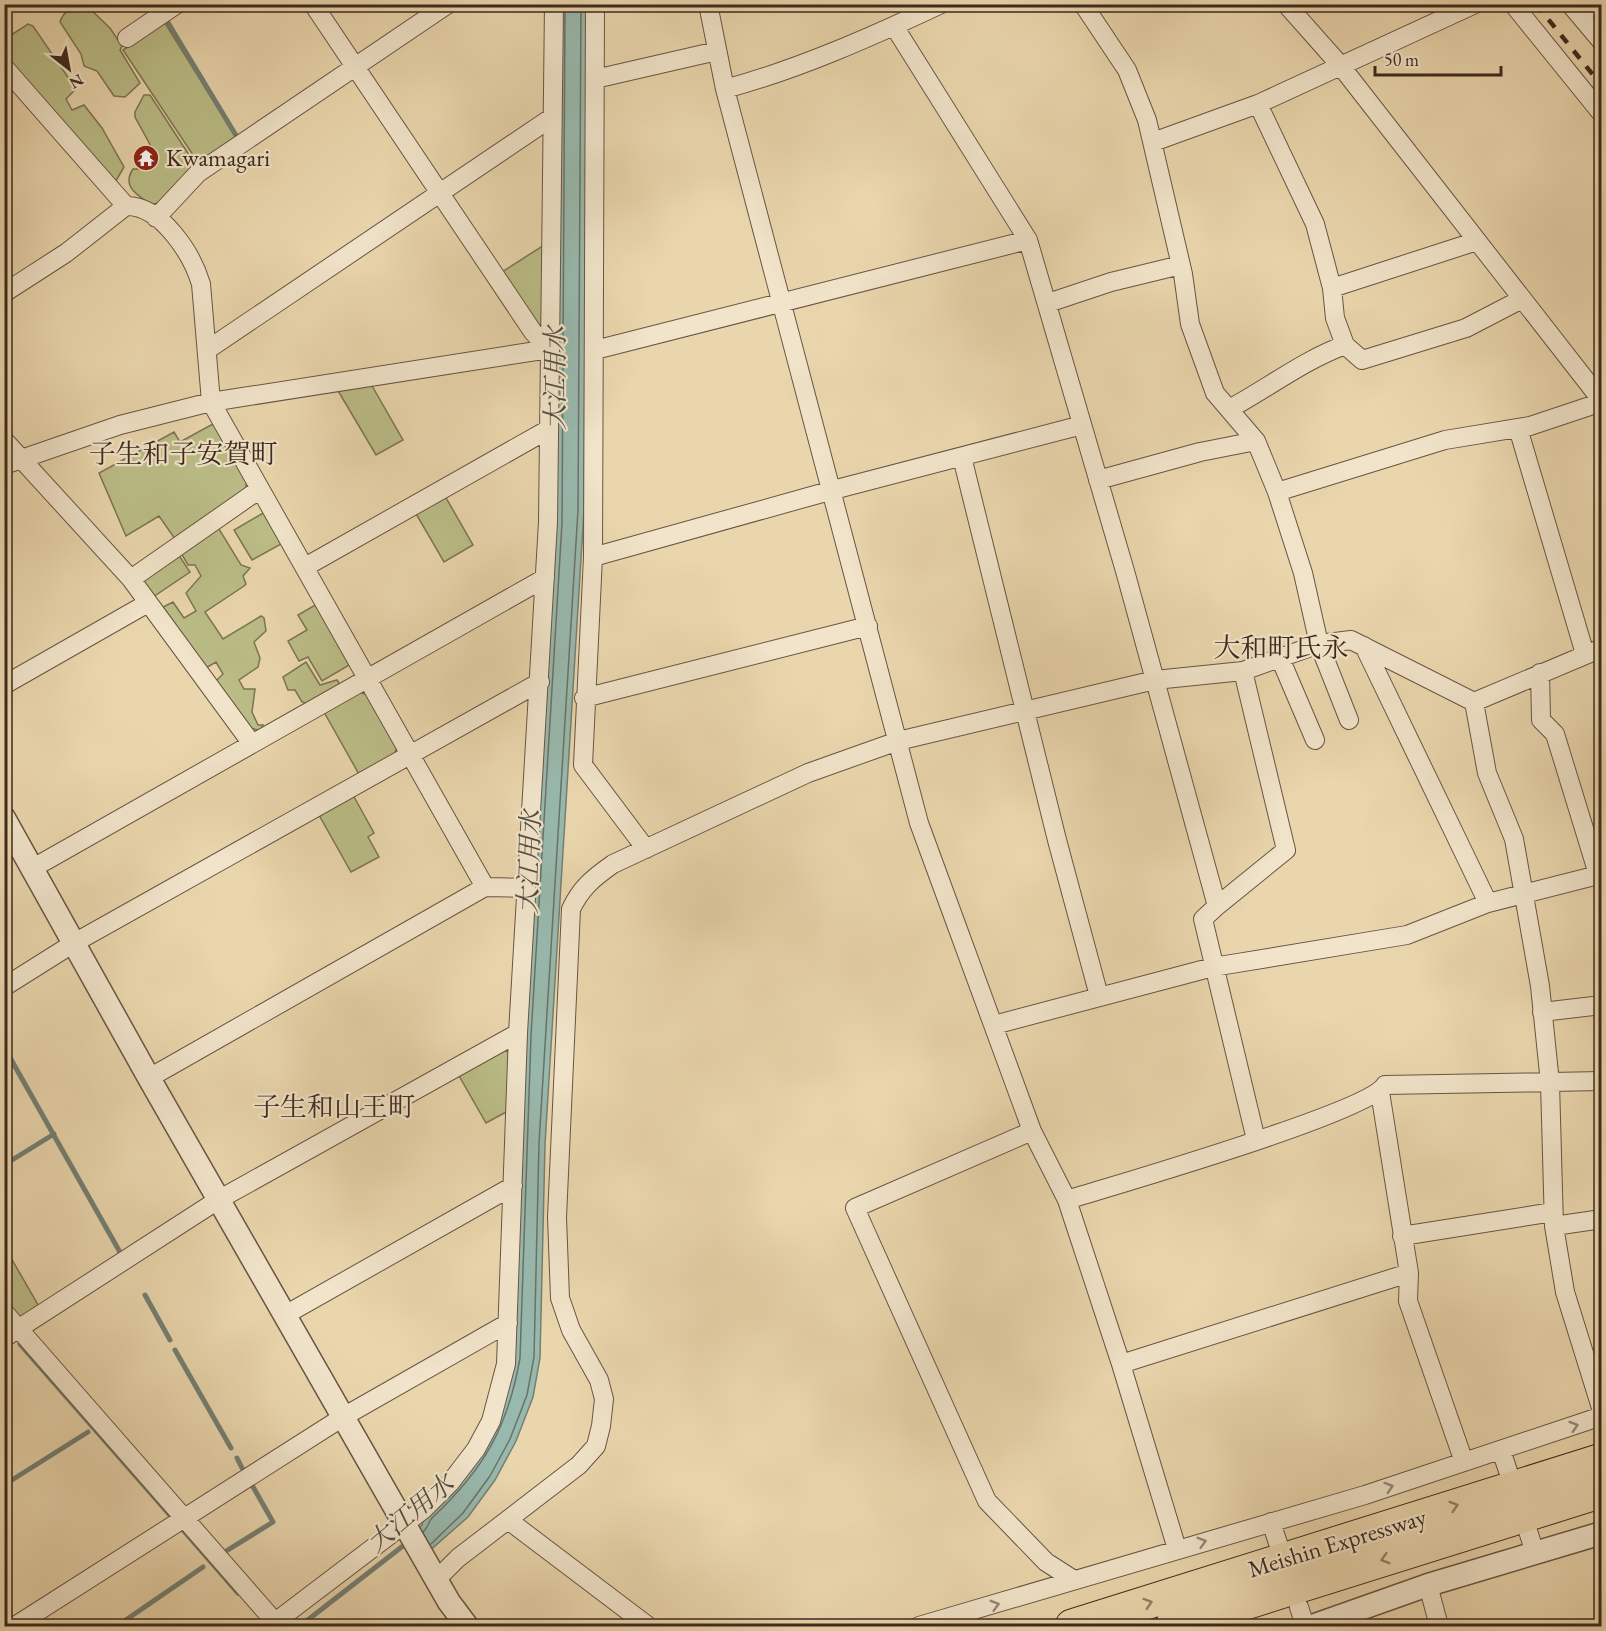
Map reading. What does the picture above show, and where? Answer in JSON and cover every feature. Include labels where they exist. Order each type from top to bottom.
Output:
[{"type":"highway","name":"Meishin Expressway","points":[[1072,1626],[1602,1460]]},
{"type":"highway","name":"Meishin Expressway","points":[[1172,1626],[1602,1491]]},
{"type":"street","points":[[127,38],[177,4]]},
{"type":"street","points":[[313,4],[533,332],[549,349]]},
{"type":"street","points":[[156,218],[198,173],[448,4]]},
{"type":"street","points":[[4,1312],[12,1334],[184,1518],[272,1624],[406,1527],[450,1483],[476,1449],[490,1421],[506,1364],[518,1033],[545,578],[554,4]]},
{"type":"street","points":[[595,4],[593,557],[584,698],[583,765],[646,849]]},
{"type":"street","points":[[708,4],[725,89],[919,823],[1032,1131],[1067,1200],[1121,1364],[1177,1549]]},
{"type":"street","points":[[725,89],[761,79],[894,26],[941,4]]},
{"type":"street","points":[[1083,4],[1127,70],[1147,120],[1181,265],[1190,324],[1215,393],[1256,441],[1277,492],[1303,573],[1319,644],[1350,720]]},
{"type":"street","points":[[1277,492],[1445,440],[1518,428],[1602,401],[1340,65],[1286,4]]},
{"type":"street","points":[[1153,142],[1258,104],[1475,4]]},
{"type":"street","points":[[1513,4],[1602,114]]},
{"type":"street","points":[[1600,4],[1575,9],[1602,42]]},
{"type":"street","points":[[894,26],[1028,240],[1048,303],[1218,906]]},
{"type":"street","points":[[595,79],[717,51]]},
{"type":"street","points":[[4,67],[126,206]]},
{"type":"street","points":[[1258,104],[1315,224],[1332,288],[1335,318],[1346,345],[1362,360],[1466,328],[1522,299]]},
{"type":"street","points":[[207,350],[551,118]]},
{"type":"street","points":[[4,293],[66,253],[126,206],[138,206],[156,218],[181,245],[196,268],[201,284],[211,402],[485,887]]},
{"type":"street","points":[[595,350],[1028,240]]},
{"type":"street","points":[[1332,288],[1477,241]]},
{"type":"street","points":[[1048,303],[1111,282],[1181,265]]},
{"type":"street","points":[[1229,410],[1265,390],[1320,354],[1346,345]]},
{"type":"street","points":[[13,462],[120,425],[211,402],[549,349]]},
{"type":"street","points":[[593,557],[832,490],[1082,425]]},
{"type":"street","points":[[1474,702],[1593,651],[1518,428]]},
{"type":"street","points":[[305,567],[549,429]]},
{"type":"street","points":[[4,440],[13,462],[131,579],[252,744]]},
{"type":"street","points":[[1098,480],[1200,452],[1256,441]]},
{"type":"street","points":[[962,457],[1099,996]]},
{"type":"street","points":[[131,579],[260,489]]},
{"type":"street","points":[[33,868],[545,578]]},
{"type":"street","points":[[4,686],[148,603]]},
{"type":"street","points":[[584,698],[868,626]]},
{"type":"street","points":[[436,1580],[458,1558],[579,1465],[596,1446],[601,1426],[604,1400],[599,1380],[571,1330],[560,1298],[556,1217],[571,909],[579,892],[591,879],[613,864],[808,773],[898,741],[1025,709],[1155,680],[1243,671],[1319,644],[1351,640],[1474,702]]},
{"type":"street","points":[[1364,646],[1488,903]]},
{"type":"street","points":[[1280,657],[1315,740]]},
{"type":"street","points":[[1243,671],[1286,850],[1203,919],[1256,1140]]},
{"type":"street","points":[[994,1025],[1213,967],[1407,935],[1488,903],[1600,874],[1555,734],[1541,720],[1540,673]]},
{"type":"street","points":[[4,987],[74,943],[540,682]]},
{"type":"street","points":[[1474,702],[1487,773],[1514,839],[1542,1012],[1550,1083],[1554,1219],[1565,1292],[1602,1411]]},
{"type":"street","points":[[4,818],[218,1200],[436,1580],[467,1626]]},
{"type":"street","points":[[149,1078],[485,887],[526,888]]},
{"type":"street","points":[[1542,1012],[1602,1005]]},
{"type":"street","points":[[12,1334],[218,1200],[518,1033]]},
{"type":"street","points":[[1067,1200],[1345,1109],[1380,1092],[1384,1085],[1602,1081]]},
{"type":"street","points":[[1380,1092],[1409,1273],[1408,1301],[1464,1462]]},
{"type":"street","points":[[1032,1131],[855,1208],[987,1501],[1046,1562],[1074,1580]]},
{"type":"street","points":[[285,1315],[513,1186]]},
{"type":"street","points":[[1402,1236],[1554,1219],[1602,1219]]},
{"type":"street","points":[[1121,1364],[1409,1273]]},
{"type":"street","points":[[15,1626],[343,1417],[508,1323]]},
{"type":"street","points":[[919,1626],[1365,1495],[1602,1416]]},
{"type":"street","points":[[1501,1450],[1508,1471]]},
{"type":"street","points":[[508,1520],[648,1626]]},
{"type":"street","points":[[1271,1522],[1279,1546]]},
{"type":"street","points":[[1528,1531],[1535,1553]]},
{"type":"street","points":[[1312,1626],[1428,1585],[1602,1533]]},
{"type":"street","points":[[1428,1585],[1439,1626]]},
{"type":"street","points":[[1299,1607],[1305,1626]]},
{"type":"green space","points":[[88,7],[110,28],[122,46],[120,50],[140,83],[125,97],[114,96],[97,71],[84,66],[81,54],[60,22],[67,11]]},
{"type":"green space","points":[[165,23],[237,139],[199,164],[123,50]]},
{"type":"green space","points":[[28,24],[33,26],[76,89],[66,99],[72,110],[84,105],[102,128],[124,167],[113,186],[56,122],[5,58],[5,39]]},
{"type":"green space","points":[[144,95],[150,95],[195,164],[194,169],[161,202],[151,205],[136,194],[129,181],[133,169],[145,169],[158,159],[135,117],[135,112]]},
{"type":"green space","points":[[544,245],[544,324],[537,326],[502,272]]},
{"type":"green space","points":[[371,384],[403,440],[376,455],[337,389]]},
{"type":"green space","points":[[211,425],[216,425],[247,480],[245,491],[175,539],[159,516],[126,536],[99,473],[174,432],[180,442]]},
{"type":"green space","points":[[445,496],[473,545],[444,562],[415,512]]},
{"type":"green space","points":[[265,512],[283,543],[252,560],[234,530]]},
{"type":"green space","points":[[219,529],[241,565],[250,568],[243,576],[246,584],[244,586],[205,612],[223,639],[261,616],[264,618],[266,631],[254,642],[260,658],[258,667],[239,680],[244,689],[255,689],[252,712],[258,725],[263,725],[261,731],[250,728],[216,681],[223,674],[216,662],[206,668],[163,607],[173,602],[184,618],[196,611],[186,593],[201,576],[195,565],[188,565],[181,553]]},
{"type":"green space","points":[[178,554],[190,572],[153,597],[144,584],[146,576]]},
{"type":"green space","points":[[317,604],[351,664],[322,681],[308,657],[299,661],[288,641],[307,630],[298,615]]},
{"type":"green space","points":[[306,662],[320,685],[337,680],[341,686],[308,704],[302,702],[295,690],[288,690],[283,677]]},
{"type":"green space","points":[[359,692],[368,695],[397,745],[394,757],[360,776],[324,712]]},
{"type":"green space","points":[[353,795],[374,833],[368,837],[379,857],[351,872],[319,815]]},
{"type":"green space","points":[[502,1049],[510,1053],[508,1111],[486,1123],[458,1074]]},
{"type":"green space","points":[[7,1251],[41,1310],[20,1319],[5,1306]]},
{"type":"water","points":[[559,5],[587,5],[584,510],[545,1144],[540,1358],[533,1397],[516,1441],[495,1480],[468,1517],[420,1559],[406,1537],[422,1525],[424,1517],[508,1390]]},
{"type":"waterway","points":[[146,4],[151,13]]},
{"type":"waterway","points":[[167,21],[237,137]]},
{"type":"waterway","points":[[4,1047],[121,1254]]},
{"type":"waterway","points":[[4,1165],[54,1134]]},
{"type":"waterway","points":[[145,1295],[170,1340]]},
{"type":"waterway","points":[[20,1344],[169,1514]]},
{"type":"waterway","points":[[175,1350],[231,1448]]},
{"type":"waterway","points":[[4,1485],[88,1432]]},
{"type":"waterway","points":[[237,1458],[242,1468]]},
{"type":"waterway","points":[[223,1553],[273,1522],[252,1485]]},
{"type":"waterway","points":[[184,1531],[238,1593]]},
{"type":"waterway","name":"大江用水","points":[[300,1626],[408,1542]]},
{"type":"waterway","points":[[117,1626],[203,1567]]},
{"type":"railway","points":[[1536,4],[1602,86]]},
{"type":"place","name":"Kwamagari","points":[[146,158]]},
{"type":"district","name":"子生和子安賀町","points":[[183,454]]},
{"type":"district","name":"大和町氏永","points":[[1281,648]]},
{"type":"district","name":"子生和山王町","points":[[334,1107]]}]
